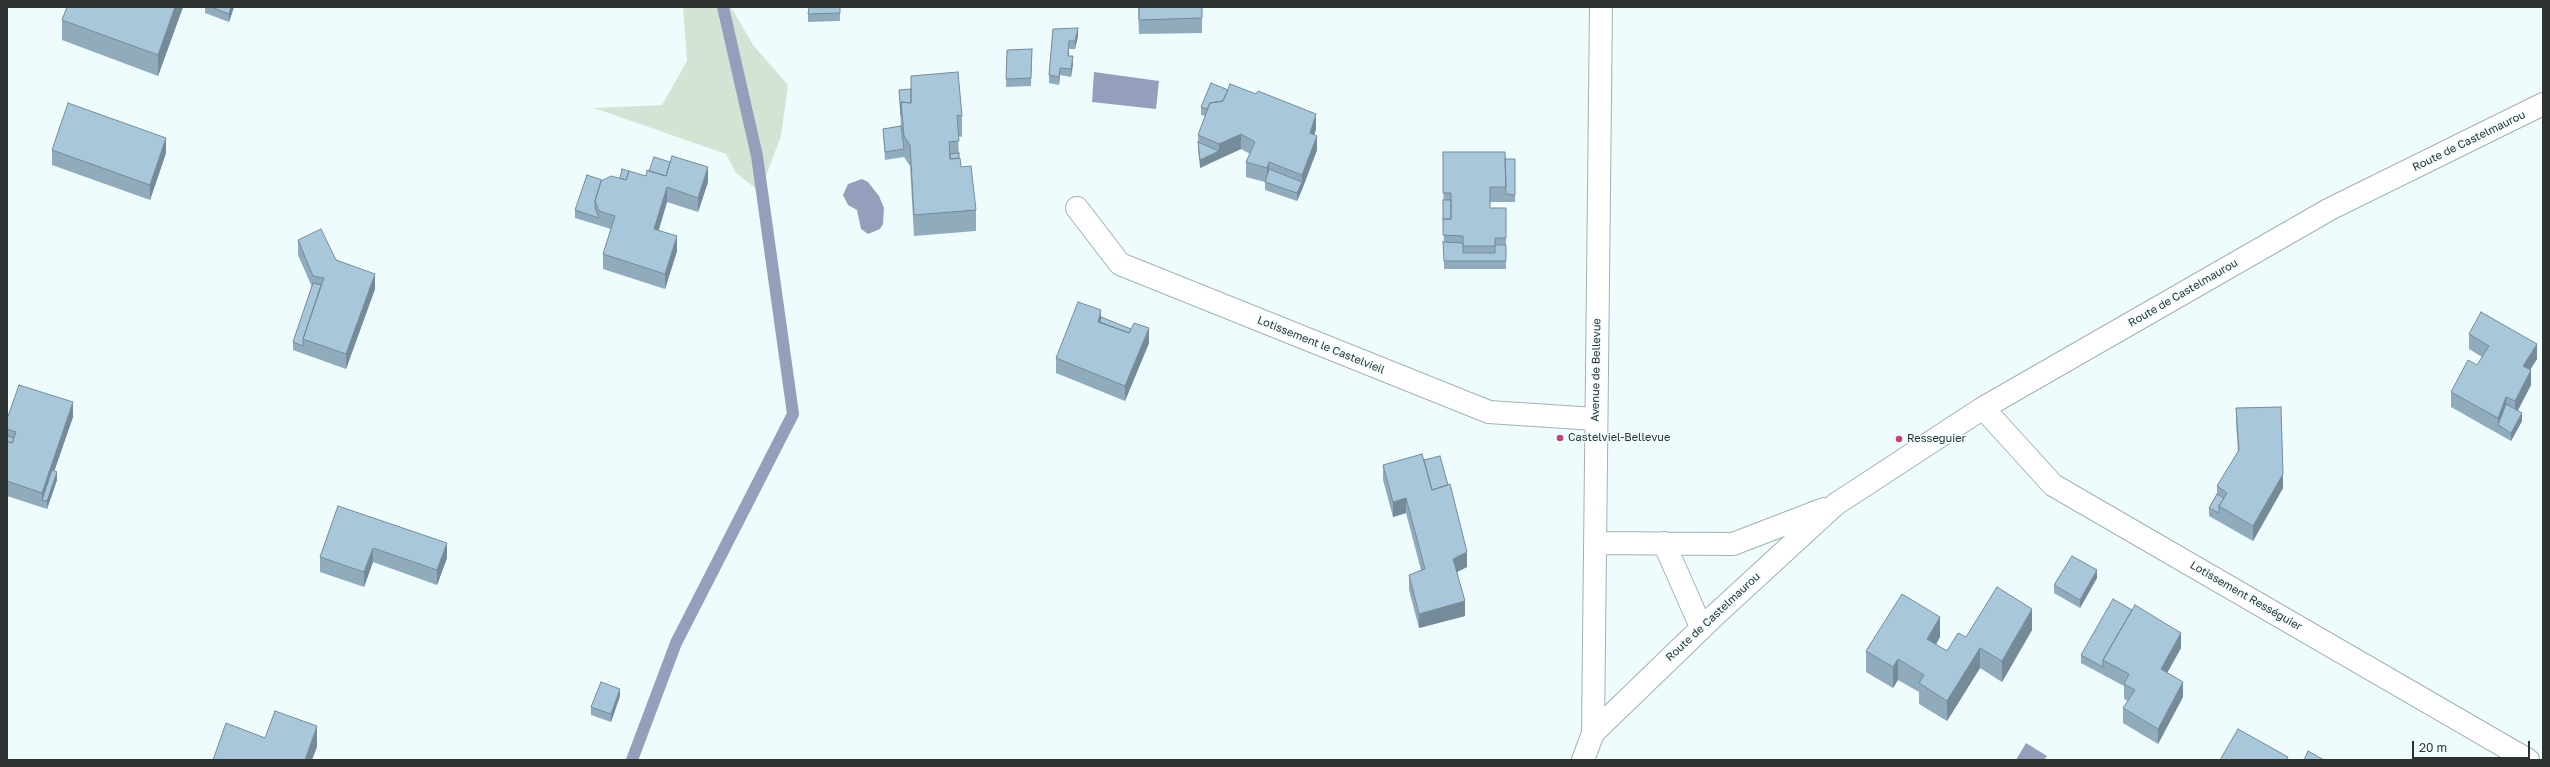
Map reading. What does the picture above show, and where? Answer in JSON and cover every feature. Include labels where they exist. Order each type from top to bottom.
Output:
[{"type":"street","name":"Avenue de Bellevue","points":[[1593,733],[1596,543],[1595,419],[1601,7]]},
{"type":"street","name":"Route de Castelmaurou","points":[[1593,733],[1701,627],[1836,504],[1984,408],[2330,209],[2543,104]]},
{"type":"street","name":"Lotissement le Castelvieil","points":[[1077,208],[1120,264],[1489,412],[1595,419]]},
{"type":"street","name":"Lotissement Rességuier","points":[[1984,408],[2053,485],[2528,760]]},
{"type":"street","name":"Route de Castelmaurou","points":[[1596,543],[1733,544],[1836,504]]},
{"type":"street","points":[[1664,543],[1701,627]]},
{"type":"street","points":[[1583,760],[1593,733]]},
{"type":"green space","points":[[683,7],[731,7],[753,45],[788,85],[781,136],[760,192],[736,173],[726,154],[594,108],[662,105],[687,61]]},
{"type":"water","points":[[1094,72],[1159,81],[1156,109],[1092,102]]},
{"type":"water","points":[[862,179],[868,182],[879,196],[884,208],[883,224],[880,229],[868,234],[861,229],[857,210],[848,205],[843,195],[848,184]]},
{"type":"water","points":[[2026,743],[2047,756],[2044,760],[2016,760]]},
{"type":"building","points":[[67,7],[175,7],[158,55],[62,20]]},
{"type":"building","points":[[211,7],[231,7],[229,14]]},
{"type":"building","points":[[809,7],[840,7],[840,13],[808,14]]},
{"type":"building","points":[[1139,7],[1202,7],[1202,18],[1139,20]]},
{"type":"building","points":[[1078,28],[1075,41],[1069,41],[1068,56],[1073,56],[1071,69],[1060,68],[1059,77],[1049,75],[1053,29]]},
{"type":"building","points":[[1032,49],[1031,78],[1006,79],[1007,50]]},
{"type":"building","points":[[958,72],[962,116],[957,115],[959,141],[949,142],[950,159],[960,158],[961,167],[971,166],[976,210],[914,215],[910,145],[904,136],[901,102],[911,103],[911,76]]},
{"type":"building","points":[[1211,83],[1228,90],[1223,101],[1210,103],[1207,109],[1201,107]]},
{"type":"building","points":[[1230,84],[1256,94],[1258,91],[1316,114],[1310,133],[1317,136],[1302,175],[1269,162],[1267,168],[1246,162],[1255,142],[1241,134],[1219,144],[1198,135],[1210,103],[1223,101]]},
{"type":"building","points":[[911,89],[911,103],[901,102],[901,115],[899,90]]},
{"type":"building","points":[[68,103],[166,138],[150,185],[52,150]]},
{"type":"building","points":[[901,126],[904,149],[885,152],[883,129]]},
{"type":"building","points":[[1198,142],[1219,151],[1200,160]]},
{"type":"building","points":[[1443,152],[1505,152],[1506,187],[1490,187],[1490,208],[1506,208],[1506,238],[1495,238],[1495,246],[1463,246],[1463,236],[1443,235],[1443,219],[1451,219],[1451,193],[1443,193]]},
{"type":"building","points":[[959,153],[959,158],[950,159],[950,154]]},
{"type":"building","points":[[672,156],[708,167],[698,198],[667,187],[654,229],[677,236],[665,274],[603,254],[615,216],[599,211],[595,201],[601,181],[611,176],[626,180],[629,171],[646,176],[647,170],[666,176]]},
{"type":"building","points":[[654,157],[670,162],[666,176],[649,171]]},
{"type":"building","points":[[1505,159],[1515,159],[1515,195],[1506,194]]},
{"type":"building","points":[[622,169],[629,171],[626,180],[620,178]]},
{"type":"building","points":[[1269,169],[1302,182],[1297,193],[1265,182]]},
{"type":"building","points":[[587,175],[602,180],[595,201],[595,208],[599,218],[575,210]]},
{"type":"building","points":[[1443,200],[1451,200],[1451,219],[1443,219]]},
{"type":"building","points":[[321,229],[336,260],[375,274],[346,354],[303,339],[324,278],[313,276],[298,240]]},
{"type":"building","points":[[1443,242],[1463,243],[1463,253],[1495,253],[1495,245],[1506,245],[1506,261],[1444,261]]},
{"type":"building","points":[[313,283],[321,285],[303,339],[303,346],[293,342]]},
{"type":"building","points":[[1078,302],[1101,310],[1098,322],[1129,333],[1134,323],[1149,328],[1125,386],[1056,358]]},
{"type":"building","points":[[2481,312],[2537,344],[2523,366],[2531,370],[2515,401],[2506,397],[2498,418],[2451,392],[2468,360],[2477,365],[2489,346],[2469,334]]},
{"type":"building","points":[[1101,317],[1131,329],[1129,333],[1100,322]]},
{"type":"building","points":[[19,385],[73,402],[42,493],[7,481],[7,441],[12,443],[16,432],[7,429],[7,419]]},
{"type":"building","points":[[2506,404],[2522,413],[2511,433],[2498,425]]},
{"type":"building","points":[[2281,407],[2283,474],[2253,526],[2219,506],[2227,493],[2217,486],[2239,450],[2236,408]]},
{"type":"building","points":[[7,436],[14,438],[12,443],[7,441]]},
{"type":"building","points":[[1422,454],[1432,490],[1450,484],[1467,552],[1453,559],[1465,601],[1419,614],[1409,575],[1425,569],[1406,498],[1393,502],[1383,465]]},
{"type":"building","points":[[1440,456],[1448,485],[1432,490],[1424,460]]},
{"type":"building","points":[[52,470],[57,472],[47,501],[42,500]]},
{"type":"building","points":[[2217,494],[2224,498],[2219,506],[2219,513],[2209,508]]},
{"type":"building","points":[[338,506],[447,543],[437,570],[373,548],[364,572],[320,557]]},
{"type":"building","points":[[2072,556],[2097,570],[2080,600],[2054,585]]},
{"type":"building","points":[[1997,587],[2032,609],[2002,661],[1980,648],[1947,701],[1919,683],[1924,675],[1898,659],[1893,667],[1866,651],[1902,594],[1940,617],[1927,639],[1947,651],[1958,633],[1966,637]]},
{"type":"building","points":[[2113,599],[2132,610],[2103,660],[2103,667],[2081,655]]},
{"type":"building","points":[[2135,605],[2181,633],[2161,669],[2183,682],[2158,729],[2123,708],[2135,690],[2124,684],[2129,674],[2103,660]]},
{"type":"building","points":[[601,682],[620,689],[611,714],[591,707]]},
{"type":"building","points":[[275,711],[317,726],[305,760],[213,760],[226,723],[265,738]]},
{"type":"building","points":[[2238,729],[2288,757],[2287,760],[2220,760]]},
{"type":"building","points":[[2308,751],[2324,760],[2304,760]]},
{"type":"waterway","points":[[632,760],[676,643],[793,414],[757,156],[723,7]]},
{"type":"place","name":"Castelviel-Bellevue","points":[[1560,438]]},
{"type":"place","name":"Resseguier","points":[[1899,439]]}]
